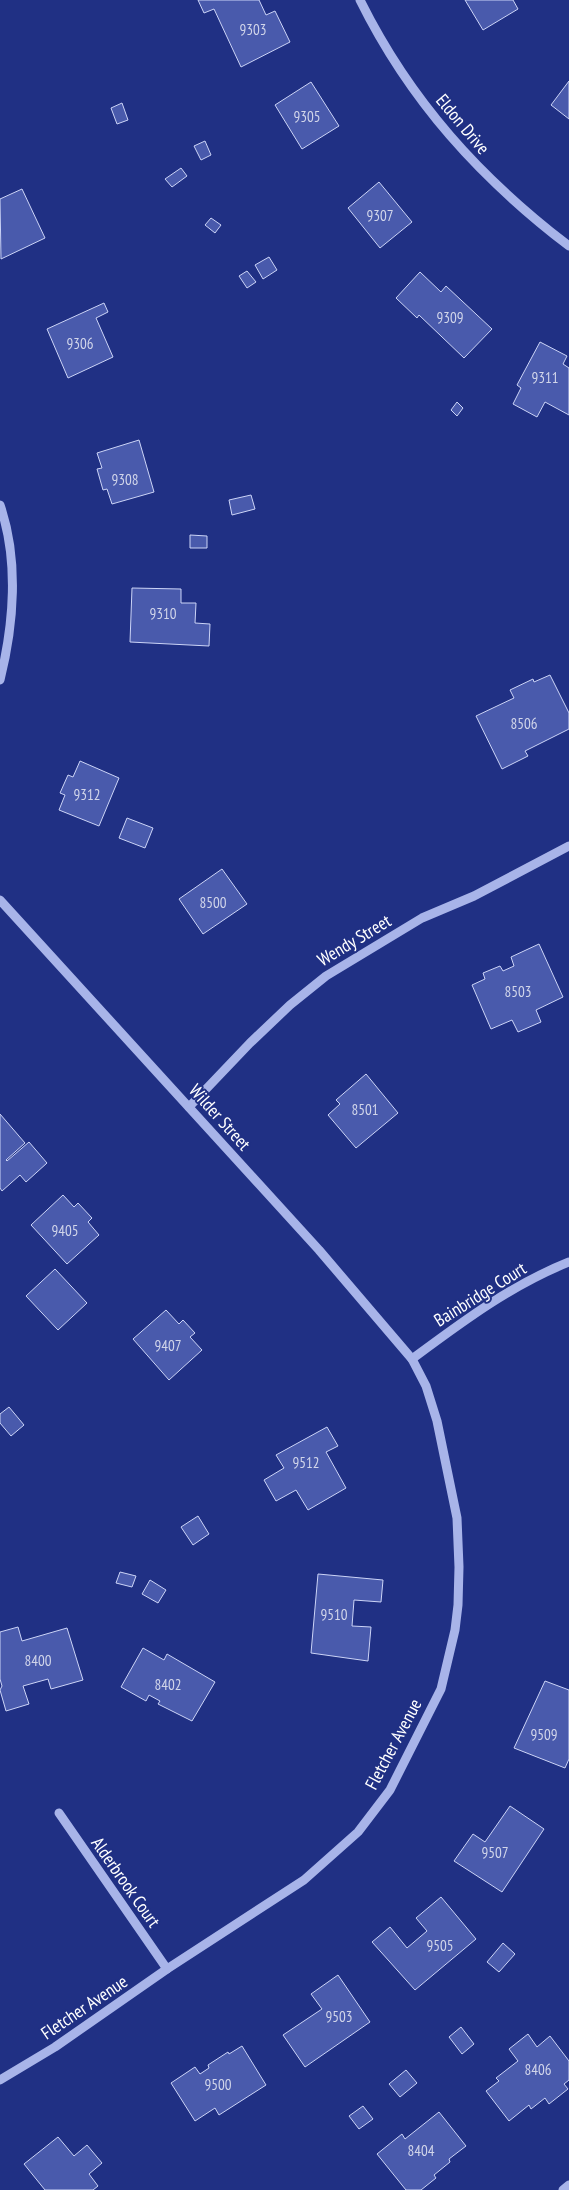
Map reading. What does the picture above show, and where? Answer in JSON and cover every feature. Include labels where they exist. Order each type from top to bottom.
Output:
[{"type":"street","name":"Eldon Drive","points":[[360,0],[385,48],[451,139],[527,214],[569,246]]},
{"type":"street","points":[[0,505],[10,539],[12,596],[6,655],[0,680]]},
{"type":"street","name":"Wendy Street","points":[[189,1107],[256,1037],[326,976],[422,918],[474,896],[569,846]]},
{"type":"street","name":"Wilder Street","points":[[0,900],[319,1250],[412,1359]]},
{"type":"street","name":"Bainbridge Court","points":[[412,1359],[505,1292],[569,1262]]},
{"type":"street","name":"Fletcher Avenue","points":[[0,2080],[55,2047],[167,1970],[304,1880],[358,1832],[390,1790],[440,1689],[455,1630],[458,1605],[458,1518],[437,1421],[426,1386],[412,1359]]},
{"type":"street","name":"Alderbrook Court","points":[[59,1813],[167,1970]]},
{"type":"street","points":[[563,2190],[569,2185]]},
{"type":"building","points":[[198,0],[259,0],[266,15],[275,11],[290,42],[241,67],[214,9],[204,13]]},
{"type":"building","points":[[465,0],[513,0],[518,9],[483,30]]},
{"type":"building","points":[[569,81],[569,119],[551,105]]},
{"type":"building","points":[[311,82],[339,126],[302,149],[275,105]]},
{"type":"building","points":[[122,103],[128,120],[117,124],[111,108]]},
{"type":"building","points":[[205,141],[211,155],[201,160],[194,146]]},
{"type":"building","points":[[181,168],[187,176],[172,187],[165,179]]},
{"type":"building","points":[[379,182],[412,222],[380,248],[348,208]]},
{"type":"building","points":[[22,189],[45,238],[1,259],[0,199]]},
{"type":"building","points":[[211,218],[221,225],[215,233],[205,225]]},
{"type":"building","points":[[269,257],[277,270],[263,279],[255,265]]},
{"type":"building","points":[[247,271],[256,282],[247,288],[239,276]]},
{"type":"building","points":[[420,272],[441,292],[446,286],[492,329],[464,358],[419,315],[417,318],[396,298]]},
{"type":"building","points":[[104,303],[108,312],[96,318],[113,357],[68,378],[47,329]]},
{"type":"building","points":[[540,342],[567,356],[563,364],[569,368],[569,415],[545,402],[537,417],[513,404],[521,388],[517,385]]},
{"type":"building","points":[[457,402],[463,408],[457,416],[451,410]]},
{"type":"building","points":[[139,440],[154,492],[112,504],[107,489],[103,490],[97,469],[102,468],[97,453]]},
{"type":"building","points":[[251,495],[255,509],[232,515],[229,500]]},
{"type":"building","points":[[190,535],[207,536],[207,548],[190,548]]},
{"type":"building","points":[[132,588],[181,589],[181,603],[196,603],[195,623],[210,624],[209,646],[130,642]]},
{"type":"building","points":[[550,675],[569,713],[569,729],[525,751],[528,756],[502,769],[476,716],[514,698],[510,690],[533,679],[534,682]]},
{"type":"building","points":[[80,761],[119,778],[99,826],[59,810],[65,795],[60,793],[68,775],[73,777]]},
{"type":"building","points":[[127,818],[153,828],[145,848],[119,838]]},
{"type":"building","points":[[222,869],[247,904],[203,934],[179,899]]},
{"type":"building","points":[[539,944],[563,997],[536,1010],[541,1022],[518,1032],[512,1020],[491,1029],[472,985],[485,979],[483,973],[500,966],[503,971],[514,966],[511,957]]},
{"type":"building","points":[[366,1074],[398,1113],[356,1148],[328,1115],[340,1104],[336,1100]]},
{"type":"building","points":[[0,1114],[25,1143],[6,1160],[29,1142],[47,1163],[26,1182],[20,1175],[2,1191],[0,1188]]},
{"type":"building","points":[[63,1195],[74,1207],[78,1203],[92,1218],[88,1222],[99,1235],[67,1264],[31,1225]]},
{"type":"building","points":[[55,1269],[87,1303],[58,1330],[26,1296]]},
{"type":"building","points":[[166,1310],[179,1324],[183,1320],[195,1333],[190,1337],[202,1350],[169,1380],[133,1339]]},
{"type":"building","points":[[9,1407],[24,1425],[11,1436],[0,1423],[0,1414]]},
{"type":"building","points":[[327,1427],[338,1446],[326,1452],[346,1488],[308,1510],[296,1490],[276,1501],[264,1480],[284,1468],[276,1455]]},
{"type":"building","points":[[198,1516],[209,1534],[193,1545],[181,1527]]},
{"type":"building","points":[[120,1572],[136,1576],[132,1587],[116,1583]]},
{"type":"building","points":[[318,1574],[383,1580],[381,1602],[354,1600],[352,1626],[371,1627],[368,1661],[311,1653]]},
{"type":"building","points":[[150,1580],[166,1590],[158,1603],[142,1594]]},
{"type":"building","points":[[18,1627],[22,1641],[67,1628],[83,1680],[51,1689],[48,1679],[23,1686],[29,1704],[6,1711],[0,1690],[2,1686],[0,1679],[0,1632]]},
{"type":"building","points":[[143,1648],[164,1660],[167,1654],[215,1682],[192,1721],[158,1704],[160,1701],[149,1695],[146,1701],[121,1687]]},
{"type":"building","points":[[545,1681],[569,1690],[569,1759],[565,1768],[514,1748]]},
{"type":"building","points":[[510,1806],[544,1829],[502,1892],[454,1861],[473,1834],[485,1842]]},
{"type":"building","points":[[441,1897],[476,1939],[415,1990],[372,1942],[390,1927],[407,1948],[427,1931],[416,1918]]},
{"type":"building","points":[[503,1943],[515,1954],[499,1972],[487,1962]]},
{"type":"building","points":[[338,1975],[370,2022],[305,2067],[283,2035],[322,2009],[311,1994]]},
{"type":"building","points":[[461,2027],[474,2044],[462,2054],[449,2037]]},
{"type":"building","points":[[528,2034],[537,2047],[550,2036],[569,2061],[569,2080],[564,2084],[568,2089],[549,2104],[545,2098],[531,2109],[529,2105],[509,2121],[486,2091],[499,2081],[496,2078],[518,2061],[509,2049]]},
{"type":"building","points":[[242,2046],[266,2085],[219,2115],[215,2108],[195,2121],[171,2083],[195,2067],[200,2074],[209,2068],[208,2065],[228,2052],[229,2054]]},
{"type":"building","points":[[406,2070],[417,2083],[400,2097],[389,2084]]},
{"type":"building","points":[[363,2106],[373,2119],[359,2129],[349,2116]]},
{"type":"building","points":[[439,2112],[466,2146],[449,2159],[450,2162],[434,2175],[436,2178],[421,2190],[406,2190],[377,2154],[402,2134],[405,2139]]},
{"type":"building","points":[[58,2137],[74,2156],[87,2145],[102,2163],[89,2174],[98,2186],[93,2190],[45,2190],[24,2164]]}]
